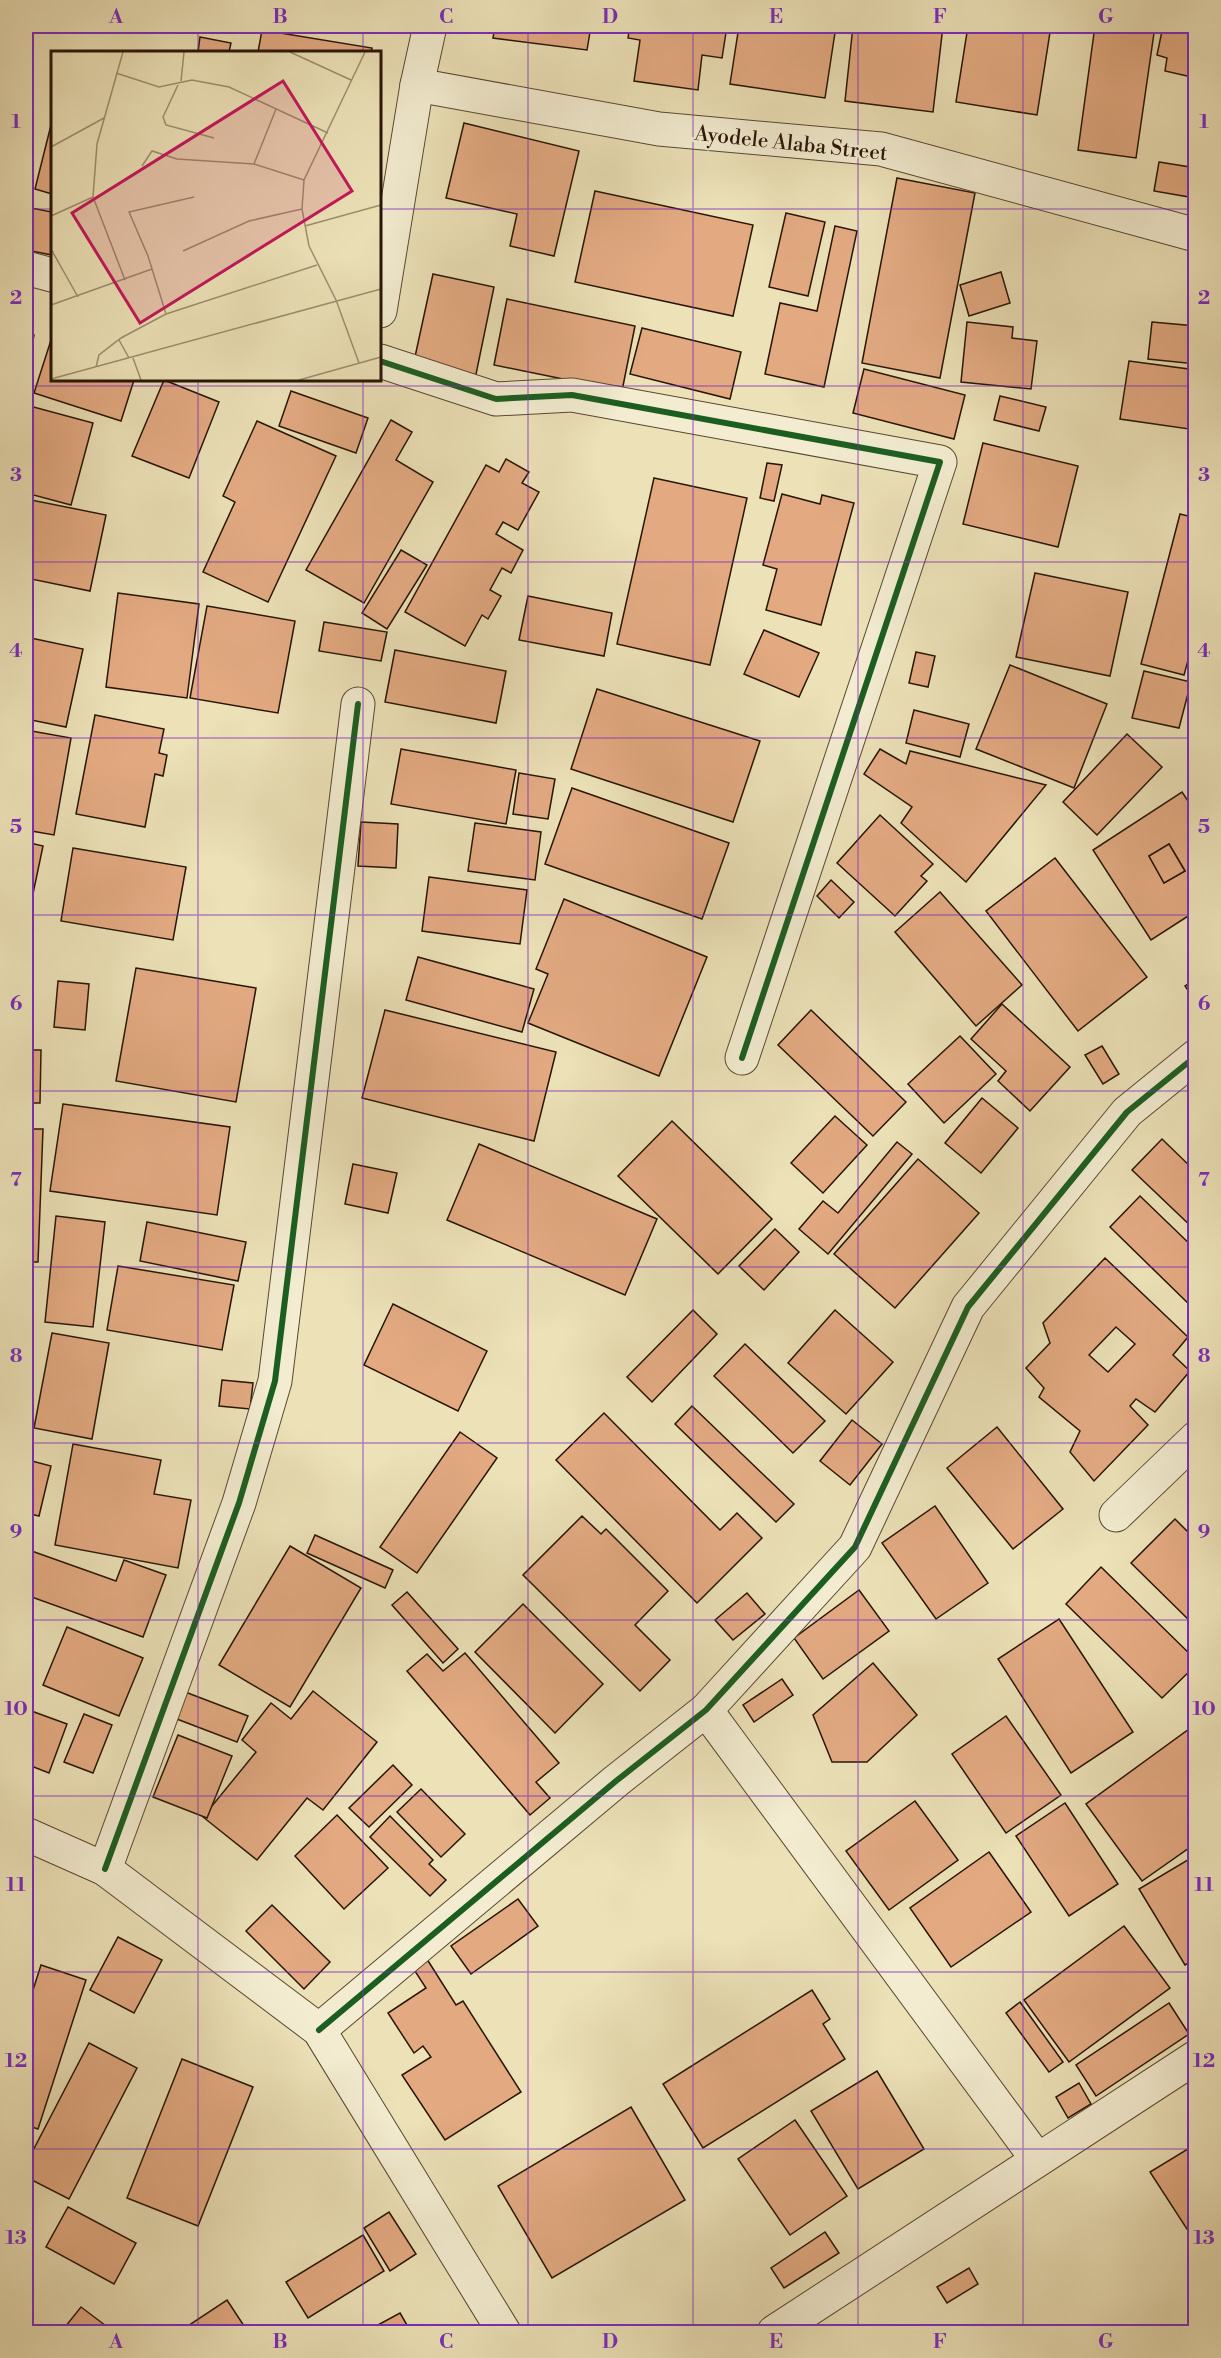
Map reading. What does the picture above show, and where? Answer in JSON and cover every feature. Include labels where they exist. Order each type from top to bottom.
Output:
[{"type":"street","points":[[381,305],[417,85],[430,26]]},
{"type":"street","name":"Ayodele Alaba Street","points":[[417,85],[659,129],[881,150],[1196,235]]},
{"type":"street","points":[[26,268],[51,275]]},
{"type":"street","points":[[381,361],[496,399],[572,395],[940,462],[742,1058]]},
{"type":"street","points":[[105,1869],[239,1503],[275,1381],[358,704]]},
{"type":"street","points":[[319,2030],[616,1781],[706,1710],[855,1547],[968,1307],[1126,1112],[1196,1056]]},
{"type":"street","points":[[1116,1515],[1196,1437]]},
{"type":"street","points":[[706,1710],[1037,2159]]},
{"type":"street","points":[[26,1834],[105,1869],[319,2030],[504,2332]]},
{"type":"street","points":[[774,2332],[1196,2057]]},
{"type":"building","points":[[495,26],[591,26],[587,50],[493,38]]},
{"type":"building","points":[[630,26],[727,26],[722,58],[702,55],[698,90],[634,81],[640,40],[628,38]]},
{"type":"building","points":[[739,26],[836,26],[825,98],[730,84]]},
{"type":"building","points":[[853,26],[943,26],[933,112],[845,101]]},
{"type":"building","points":[[968,26],[1051,26],[1037,115],[956,102]]},
{"type":"building","points":[[1095,26],[1154,33],[1136,158],[1078,150]]},
{"type":"building","points":[[1163,26],[1196,26],[1196,78],[1165,71],[1167,58],[1157,55]]},
{"type":"building","points":[[262,30],[372,48],[371,51],[258,51]]},
{"type":"building","points":[[200,37],[231,43],[229,51],[198,51]]},
{"type":"building","points":[[464,123],[579,151],[554,256],[510,246],[517,214],[446,198]]},
{"type":"building","points":[[51,125],[51,194],[35,189]]},
{"type":"building","points":[[1159,162],[1196,168],[1195,198],[1154,191]]},
{"type":"building","points":[[897,178],[975,193],[940,378],[862,363]]},
{"type":"building","points":[[595,191],[753,225],[733,316],[575,282]]},
{"type":"building","points":[[26,207],[51,212],[51,255],[26,250]]},
{"type":"building","points":[[786,213],[825,222],[808,296],[769,287]]},
{"type":"building","points":[[835,226],[857,231],[824,387],[765,374],[780,303],[817,311]]},
{"type":"building","points":[[1001,272],[1010,303],[969,316],[960,285]]},
{"type":"building","points":[[433,274],[494,287],[475,379],[413,366]]},
{"type":"building","points":[[507,299],[635,326],[622,391],[494,365]]},
{"type":"building","points":[[967,322],[1013,327],[1012,338],[1037,341],[1031,389],[961,382]]},
{"type":"building","points":[[1152,322],[1196,326],[1196,364],[1148,359]]},
{"type":"building","points":[[642,328],[741,352],[730,399],[630,374]]},
{"type":"building","points":[[26,333],[34,335],[26,374]]},
{"type":"building","points":[[51,340],[51,381],[134,381],[121,421],[34,393]]},
{"type":"building","points":[[1129,361],[1196,370],[1196,430],[1120,419]]},
{"type":"building","points":[[864,369],[965,395],[954,439],[853,413]]},
{"type":"building","points":[[164,381],[219,402],[189,478],[132,456]]},
{"type":"building","points":[[291,391],[368,418],[356,453],[279,426]]},
{"type":"building","points":[[1000,396],[1046,407],[1039,431],[994,420]]},
{"type":"building","points":[[26,405],[93,423],[71,505],[26,493]]},
{"type":"building","points":[[391,420],[412,432],[396,460],[433,482],[364,603],[306,570]]},
{"type":"building","points":[[257,421],[336,456],[268,602],[203,572],[235,502],[223,496]]},
{"type":"building","points":[[983,443],[1078,466],[1058,547],[963,524]]},
{"type":"building","points":[[506,459],[529,472],[522,483],[539,492],[518,530],[503,522],[496,534],[523,550],[511,573],[502,568],[490,590],[501,596],[488,619],[482,615],[465,646],[405,612],[486,465],[499,472]]},
{"type":"building","points":[[767,463],[782,465],[774,501],[760,498]]},
{"type":"building","points":[[654,478],[747,498],[710,665],[617,644]]},
{"type":"building","points":[[782,494],[820,504],[822,495],[854,503],[821,625],[766,610],[777,569],[763,565]]},
{"type":"building","points":[[26,499],[106,515],[90,591],[26,578]]},
{"type":"building","points":[[1180,514],[1196,518],[1196,631],[1184,675],[1141,664]]},
{"type":"building","points":[[401,550],[427,565],[387,629],[362,613]]},
{"type":"building","points":[[1035,573],[1128,592],[1110,676],[1016,657]]},
{"type":"building","points":[[118,593],[199,604],[187,698],[106,687]]},
{"type":"building","points":[[528,596],[612,613],[604,656],[519,640]]},
{"type":"building","points":[[207,606],[295,621],[278,713],[190,698]]},
{"type":"building","points":[[324,622],[387,632],[381,661],[319,651]]},
{"type":"building","points":[[764,630],[819,653],[799,697],[744,674]]},
{"type":"building","points":[[26,637],[83,649],[66,727],[26,719]]},
{"type":"building","points":[[395,650],[506,671],[496,723],[385,702]]},
{"type":"building","points":[[916,652],[935,656],[928,687],[909,683]]},
{"type":"building","points":[[1010,665],[1107,704],[1074,788],[976,749]]},
{"type":"building","points":[[1144,671],[1191,682],[1179,728],[1132,718]]},
{"type":"building","points":[[597,689],[760,741],[733,822],[571,769]]},
{"type":"building","points":[[914,710],[969,724],[960,757],[906,743]]},
{"type":"building","points":[[95,715],[164,729],[159,753],[167,755],[163,776],[155,774],[145,827],[76,814]]},
{"type":"building","points":[[26,730],[71,738],[54,835],[26,830]]},
{"type":"building","points":[[1127,734],[1162,767],[1097,835],[1063,802]]},
{"type":"building","points":[[401,749],[516,770],[506,824],[391,804]]},
{"type":"building","points":[[880,749],[906,764],[910,751],[1046,785],[966,882],[901,823],[912,807],[864,774]]},
{"type":"building","points":[[519,773],[555,779],[548,819],[513,814]]},
{"type":"building","points":[[572,788],[729,843],[702,919],[545,864]]},
{"type":"building","points":[[1182,792],[1196,813],[1196,911],[1151,940],[1093,850]],"holes":[[[1169,844],[1185,871],[1164,883],[1149,856]]]},
{"type":"building","points":[[880,815],[933,864],[921,876],[927,881],[895,916],[837,863]]},
{"type":"building","points":[[361,822],[398,824],[396,868],[358,866]]},
{"type":"building","points":[[475,823],[541,832],[535,880],[468,871]]},
{"type":"building","points":[[26,842],[43,846],[30,908],[26,907]]},
{"type":"building","points":[[1169,844],[1185,871],[1164,883],[1149,856]]},
{"type":"building","points":[[73,848],[186,867],[173,940],[61,921]]},
{"type":"building","points":[[1055,858],[1147,977],[1078,1031],[986,911]]},
{"type":"building","points":[[429,877],[527,890],[520,944],[422,931]]},
{"type":"building","points":[[831,880],[854,902],[839,918],[817,896]]},
{"type":"building","points":[[940,892],[1022,985],[976,1026],[895,932]]},
{"type":"building","points":[[564,899],[707,957],[659,1076],[528,1023],[548,974],[536,969]]},
{"type":"building","points":[[418,957],[534,989],[522,1032],[406,1000]]},
{"type":"building","points":[[136,968],[256,988],[236,1102],[116,1081]]},
{"type":"building","points":[[1196,979],[1196,1002],[1185,986]]},
{"type":"building","points":[[58,981],[89,984],[85,1030],[54,1027]]},
{"type":"building","points":[[1002,1004],[1070,1067],[1030,1111],[998,1081],[1006,1071],[971,1039]]},
{"type":"building","points":[[385,1010],[556,1052],[534,1141],[362,1098]]},
{"type":"building","points":[[811,1010],[906,1102],[873,1136],[778,1045]]},
{"type":"building","points":[[960,1036],[996,1074],[944,1123],[908,1084]]},
{"type":"building","points":[[1102,1046],[1119,1074],[1103,1084],[1085,1055]]},
{"type":"building","points":[[26,1050],[41,1050],[40,1103],[26,1103]]},
{"type":"building","points":[[982,1098],[1018,1128],[981,1173],[945,1143]]},
{"type":"building","points":[[63,1104],[230,1127],[217,1215],[50,1191]]},
{"type":"building","points":[[835,1116],[867,1145],[823,1193],[791,1163]]},
{"type":"building","points":[[672,1121],[772,1219],[718,1274],[618,1176]]},
{"type":"building","points":[[26,1129],[43,1129],[38,1262],[26,1262]]},
{"type":"building","points":[[1162,1139],[1196,1172],[1196,1231],[1132,1170]]},
{"type":"building","points":[[897,1142],[912,1154],[828,1254],[799,1229],[823,1201],[838,1213]]},
{"type":"building","points":[[479,1144],[657,1219],[625,1295],[447,1220]]},
{"type":"building","points":[[918,1159],[979,1213],[895,1308],[834,1254]]},
{"type":"building","points":[[353,1164],[397,1173],[388,1213],[345,1204]]},
{"type":"building","points":[[1140,1196],[1196,1250],[1196,1311],[1110,1227]]},
{"type":"building","points":[[56,1216],[105,1222],[93,1327],[45,1322]]},
{"type":"building","points":[[147,1222],[246,1242],[238,1281],[140,1261]]},
{"type":"building","points":[[775,1229],[799,1252],[764,1290],[739,1266]]},
{"type":"building","points":[[1105,1258],[1188,1337],[1173,1355],[1190,1371],[1155,1412],[1136,1399],[1130,1406],[1148,1425],[1094,1481],[1070,1452],[1080,1431],[1039,1397],[1044,1388],[1026,1368],[1050,1343],[1043,1323]],"holes":[[[1116,1327],[1135,1344],[1108,1372],[1089,1355]]]},
{"type":"building","points":[[118,1266],[234,1285],[222,1350],[107,1330]]},
{"type":"building","points":[[393,1304],[487,1351],[458,1411],[364,1365]]},
{"type":"building","points":[[693,1310],[717,1334],[652,1402],[627,1377]]},
{"type":"building","points":[[835,1310],[893,1362],[846,1414],[788,1363]]},
{"type":"building","points":[[52,1333],[109,1343],[92,1439],[34,1428]]},
{"type":"building","points":[[745,1344],[825,1421],[793,1453],[714,1376]]},
{"type":"building","points":[[222,1380],[253,1383],[250,1409],[219,1406]]},
{"type":"building","points":[[692,1406],[794,1504],[776,1522],[675,1424]]},
{"type":"building","points":[[604,1413],[720,1530],[737,1513],[762,1538],[697,1603],[556,1460]]},
{"type":"building","points":[[852,1420],[882,1444],[850,1485],[820,1461]]},
{"type":"building","points":[[997,1427],[1063,1509],[1013,1549],[947,1468]]},
{"type":"building","points":[[460,1432],[497,1458],[417,1573],[380,1547]]},
{"type":"building","points":[[73,1444],[161,1460],[154,1494],[191,1500],[178,1568],[55,1545]]},
{"type":"building","points":[[28,1460],[51,1466],[39,1516],[26,1513]]},
{"type":"building","points":[[935,1506],[988,1583],[936,1619],[882,1543]]},
{"type":"building","points":[[582,1516],[601,1534],[606,1529],[668,1591],[635,1625],[670,1660],[640,1691],[523,1575]]},
{"type":"building","points":[[1196,1516],[1196,1532],[1188,1525]]},
{"type":"building","points":[[1175,1519],[1196,1540],[1196,1627],[1131,1563]]},
{"type":"building","points":[[315,1535],[393,1570],[385,1588],[307,1553]]},
{"type":"building","points":[[290,1546],[361,1588],[290,1707],[219,1665]]},
{"type":"building","points":[[26,1549],[116,1581],[124,1560],[166,1575],[143,1637],[26,1595]]},
{"type":"building","points":[[1101,1567],[1196,1660],[1196,1665],[1162,1698],[1066,1604]]},
{"type":"building","points":[[859,1590],[889,1631],[823,1679],[794,1638]]},
{"type":"building","points":[[407,1592],[458,1649],[443,1663],[392,1605]]},
{"type":"building","points":[[747,1593],[765,1614],[733,1640],[715,1620]]},
{"type":"building","points":[[523,1604],[603,1684],[555,1733],[475,1652]]},
{"type":"building","points":[[1059,1619],[1133,1732],[1071,1773],[998,1659]]},
{"type":"building","points":[[67,1627],[143,1658],[119,1716],[43,1685]]},
{"type":"building","points":[[465,1653],[559,1763],[536,1782],[550,1798],[530,1815],[407,1671],[427,1654],[443,1671]]},
{"type":"building","points":[[873,1663],[917,1715],[867,1762],[832,1762],[813,1715]]},
{"type":"building","points":[[782,1679],[793,1695],[754,1722],[743,1705]]},
{"type":"building","points":[[180,1690],[248,1716],[237,1742],[169,1716]]},
{"type":"building","points":[[313,1691],[377,1742],[323,1810],[307,1798],[257,1860],[203,1817],[256,1752],[242,1740],[271,1703],[291,1719]]},
{"type":"building","points":[[26,1709],[67,1724],[49,1773],[26,1764]]},
{"type":"building","points":[[84,1714],[112,1725],[93,1773],[64,1762]]},
{"type":"building","points":[[1006,1716],[1061,1795],[1006,1833],[952,1754]]},
{"type":"building","points":[[1196,1724],[1196,1843],[1142,1881],[1086,1804]]},
{"type":"building","points":[[178,1735],[232,1756],[207,1818],[153,1797]]},
{"type":"building","points":[[393,1765],[412,1785],[369,1827],[349,1808]]},
{"type":"building","points":[[421,1789],[465,1834],[441,1857],[397,1812]]},
{"type":"building","points":[[915,1801],[958,1860],[889,1910],[846,1851]]},
{"type":"building","points":[[1065,1803],[1118,1884],[1069,1916],[1016,1836]]},
{"type":"building","points":[[337,1815],[388,1868],[344,1909],[295,1856]]},
{"type":"building","points":[[390,1816],[433,1860],[429,1864],[446,1880],[430,1896],[370,1837]]},
{"type":"building","points":[[989,1852],[1031,1912],[951,1967],[910,1908]]},
{"type":"building","points":[[1196,1855],[1196,1959],[1185,1965],[1139,1889]]},
{"type":"building","points":[[26,1896],[32,1898],[26,1924]]},
{"type":"building","points":[[518,1899],[538,1926],[471,1974],[451,1946]]},
{"type":"building","points":[[272,1905],[330,1962],[304,1989],[246,1931]]},
{"type":"building","points":[[1124,1926],[1170,1988],[1069,2062],[1024,2000]]},
{"type":"building","points":[[118,1937],[162,1960],[134,2013],[90,1990]]},
{"type":"building","points":[[425,1956],[456,2005],[463,2001],[521,2092],[445,2140],[402,2075],[431,2057],[423,2046],[414,2053],[388,2013],[426,1988],[411,1965]]},
{"type":"building","points":[[41,1965],[86,1980],[38,2129],[26,2125],[26,2012]]},
{"type":"building","points":[[812,1990],[830,2019],[823,2024],[845,2059],[703,2148],[663,2084]]},
{"type":"building","points":[[1020,2002],[1063,2062],[1049,2072],[1006,2013]]},
{"type":"building","points":[[1169,2003],[1189,2034],[1096,2096],[1076,2065]]},
{"type":"building","points":[[89,2043],[137,2068],[69,2199],[26,2177],[26,2164]]},
{"type":"building","points":[[182,2059],[253,2087],[198,2226],[127,2198]]},
{"type":"building","points":[[877,2071],[924,2149],[858,2189],[811,2111]]},
{"type":"building","points":[[1079,2083],[1091,2104],[1068,2118],[1056,2097]]},
{"type":"building","points":[[631,2107],[685,2200],[552,2278],[498,2186]]},
{"type":"building","points":[[795,2120],[847,2196],[790,2235],[738,2159]]},
{"type":"building","points":[[1196,2144],[1196,2243],[1150,2172]]},
{"type":"building","points":[[68,2207],[136,2243],[114,2284],[46,2247]]},
{"type":"building","points":[[389,2212],[416,2254],[390,2271],[364,2228]]},
{"type":"building","points":[[825,2232],[839,2253],[784,2288],[771,2268]]},
{"type":"building","points":[[363,2235],[384,2271],[308,2318],[286,2282]]},
{"type":"building","points":[[969,2268],[978,2284],[947,2303],[937,2287]]},
{"type":"building","points":[[227,2300],[248,2332],[180,2331]]},
{"type":"building","points":[[81,2307],[114,2332],[61,2332]]},
{"type":"building","points":[[400,2313],[411,2332],[365,2332]]},
{"type":"cycle path","points":[[381,361],[496,399],[572,395],[940,462],[742,1058]]},
{"type":"cycle path","points":[[105,1869],[239,1503],[275,1381],[358,704]]},
{"type":"cycle path","points":[[319,2030],[616,1781],[706,1710],[855,1547],[968,1307],[1127,1112],[1196,1056]]}]
